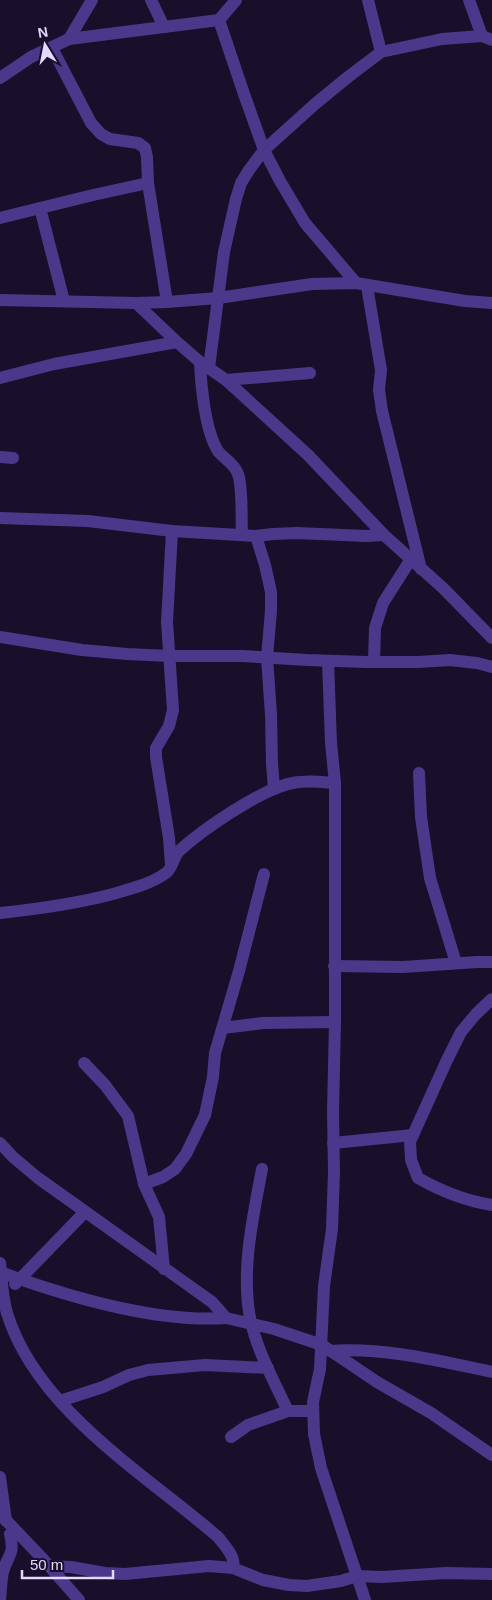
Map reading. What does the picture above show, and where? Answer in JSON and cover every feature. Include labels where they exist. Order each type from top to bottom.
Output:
[{"type":"street","points":[[69,39],[92,0]]},
{"type":"street","points":[[151,0],[164,27]]},
{"type":"street","points":[[0,78],[5,68],[69,39],[219,20],[236,0]]},
{"type":"street","points":[[368,0],[381,52]]},
{"type":"street","points":[[242,535],[238,473],[232,464],[219,452],[212,439],[201,383],[218,298],[224,252],[241,183],[264,150],[348,76],[381,52],[442,39],[487,38],[469,0]]},
{"type":"street","points":[[219,20],[264,150],[280,181],[305,223],[362,284],[381,370],[379,390],[382,411],[421,568]]},
{"type":"street","points":[[52,48],[91,123],[101,134],[110,139],[138,143],[145,148],[148,183],[167,302]]},
{"type":"street","points":[[0,218],[148,183]]},
{"type":"street","points":[[40,208],[64,302]]},
{"type":"street","points":[[0,300],[167,302],[218,298],[312,284],[362,284],[464,300],[492,302]]},
{"type":"street","points":[[136,303],[177,342],[204,365],[226,380],[308,455],[384,535],[443,588],[492,638]]},
{"type":"street","points":[[0,378],[54,364],[177,342]]},
{"type":"street","points":[[226,380],[310,373]]},
{"type":"street","points":[[0,518],[88,521],[172,532],[256,536],[273,534],[384,535]]},
{"type":"street","points":[[171,865],[156,748],[169,726],[173,710],[167,622],[172,532]]},
{"type":"street","points":[[256,536],[271,592],[267,658],[274,789]]},
{"type":"street","points":[[374,662],[375,628],[383,603],[411,559]]},
{"type":"street","points":[[0,637],[82,650],[169,656],[196,655],[374,662],[450,660],[492,667]]},
{"type":"street","points":[[328,661],[331,743],[335,783],[335,1022],[332,1228],[322,1312],[326,1348],[313,1402],[313,1411],[314,1434],[321,1468],[365,1600]]},
{"type":"street","points":[[419,773],[421,817],[430,878],[456,963]]},
{"type":"street","points":[[0,913],[46,908],[84,901],[150,882],[168,872],[174,856],[190,842],[251,801],[274,789],[292,783],[310,780],[335,783]]},
{"type":"street","points":[[144,1184],[163,1177],[174,1169],[190,1146],[205,1115],[213,1077],[215,1053],[264,874]]},
{"type":"street","points":[[334,966],[403,967],[492,962]]},
{"type":"street","points":[[492,999],[476,1014],[462,1032],[447,1060],[410,1142],[411,1160],[418,1178],[454,1194],[492,1205]]},
{"type":"street","points":[[223,1028],[263,1023],[335,1022]]},
{"type":"street","points":[[84,1063],[105,1085],[128,1116],[144,1184],[159,1217],[164,1269]]},
{"type":"street","points":[[333,1143],[413,1135]]},
{"type":"street","points":[[0,1143],[38,1178],[212,1302],[226,1318]]},
{"type":"street","points":[[262,1169],[250,1239],[247,1292],[252,1324],[259,1350],[288,1411]]},
{"type":"street","points":[[4,1294],[85,1212]]},
{"type":"street","points":[[0,1269],[19,1279],[98,1302],[201,1320],[226,1318],[274,1329],[326,1348],[377,1382],[431,1412],[492,1455]]},
{"type":"street","points":[[0,1269],[6,1311],[12,1328],[25,1356],[40,1378],[78,1422],[218,1538],[229,1550],[234,1564],[233,1568]]},
{"type":"street","points":[[326,1348],[386,1353],[492,1372]]},
{"type":"street","points":[[60,1401],[103,1388],[129,1375],[148,1370],[205,1365],[268,1368]]},
{"type":"street","points":[[231,1437],[248,1425],[288,1411],[313,1411]]},
{"type":"street","points":[[0,1477],[3,1517],[13,1547],[4,1570],[0,1600]]},
{"type":"street","points":[[8,1533],[50,1566],[80,1600]]},
{"type":"street","points":[[50,1566],[126,1574],[200,1566],[233,1568],[263,1580],[289,1585],[324,1585],[357,1576],[382,1577],[446,1573],[492,1574]]}]
